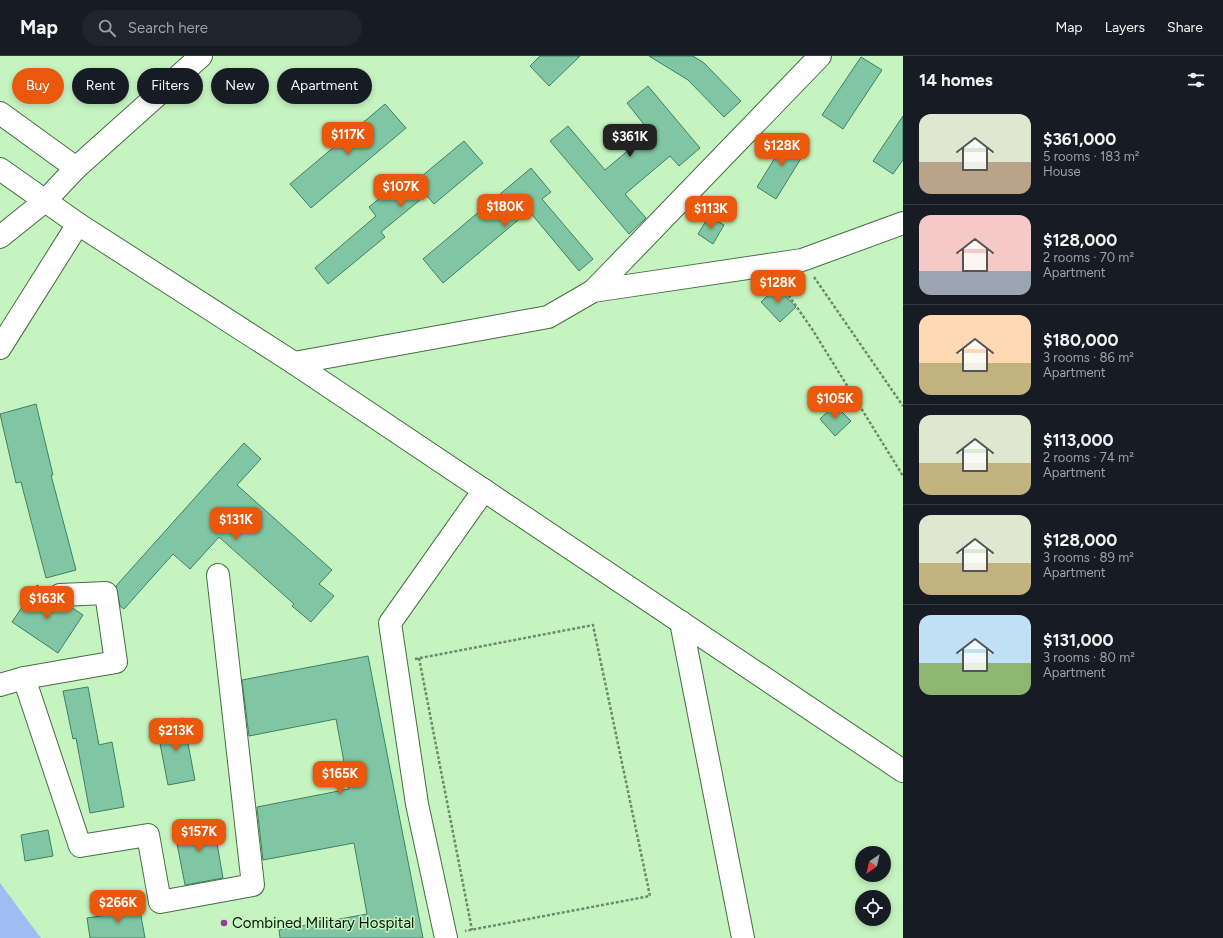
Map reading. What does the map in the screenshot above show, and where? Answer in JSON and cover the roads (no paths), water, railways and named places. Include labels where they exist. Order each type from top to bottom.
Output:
[{"type":"street","points":[[0,237],[46,201],[76,168],[201,56]]},
{"type":"street","points":[[294,364],[548,317],[593,291],[820,56]]},
{"type":"street","points":[[0,113],[76,168]]},
{"type":"street","points":[[0,169],[78,224],[294,364],[903,771]]},
{"type":"street","points":[[593,291],[802,260],[903,223]]},
{"type":"street","points":[[0,348],[78,224]]},
{"type":"street","points":[[445,937],[418,804],[390,623],[484,490]]},
{"type":"street","points":[[24,678],[80,846],[148,835],[160,902],[252,885],[218,575]]},
{"type":"street","points":[[0,684],[24,678],[116,662],[106,593],[60,595]]},
{"type":"street","points":[[682,622],[743,938]]},
{"type":"water","points":[[0,883],[37,933],[41,938],[0,938]]},
{"type":"place","name":"Combined Military Hospital","points":[[224,923]]}]
